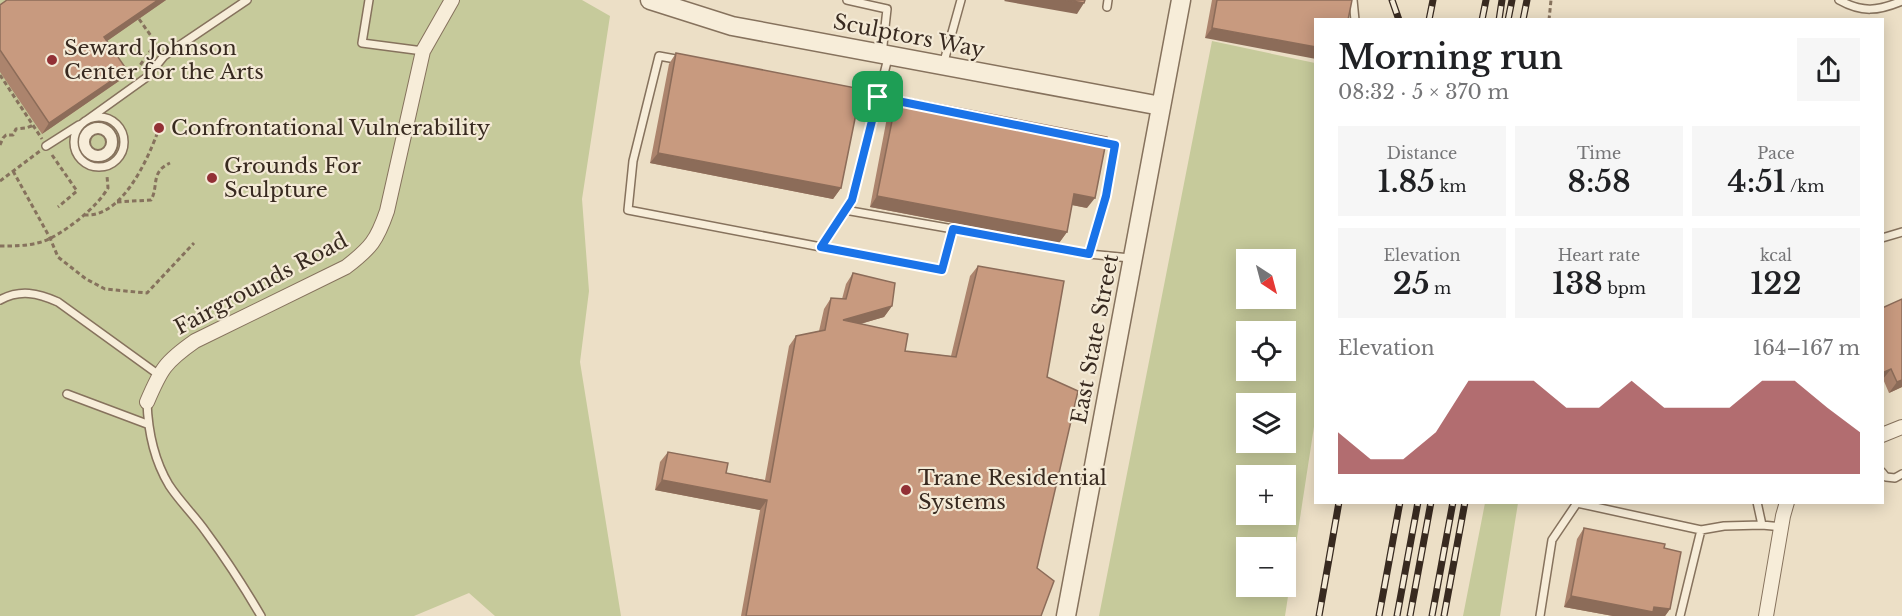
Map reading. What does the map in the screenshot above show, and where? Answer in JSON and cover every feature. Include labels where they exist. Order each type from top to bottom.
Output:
[{"type":"street","name":"Fairgrounds Road","points":[[147,402],[159,375],[173,357],[195,341],[346,267],[368,250],[379,233],[387,211],[423,51],[452,0]]},
{"type":"street","name":"Sculptors Way","points":[[650,0],[732,26],[1161,106]]},
{"type":"street","name":"East State Street","points":[[1066,616],[1181,0]]},
{"type":"street","points":[[1884,434],[1902,427]]},
{"type":"street","points":[[1766,616],[1787,504]]},
{"type":"lane","points":[[46,147],[86,125],[103,117],[110,119],[122,130],[124,145],[122,154],[113,163],[100,167],[84,162],[75,147],[76,131],[86,125],[147,77],[164,56],[247,0]]},
{"type":"lane","points":[[369,0],[362,43],[423,51]]},
{"type":"lane","points":[[847,0],[887,9]]},
{"type":"lane","points":[[821,247],[852,200],[878,97],[885,55],[889,0]]},
{"type":"lane","points":[[943,65],[961,0]]},
{"type":"lane","points":[[1353,0],[1354,18]]},
{"type":"lane","points":[[1839,0],[1863,9],[1882,9],[1902,1]]},
{"type":"lane","points":[[689,62],[659,56],[633,161],[628,210],[942,270],[953,229]]},
{"type":"lane","points":[[844,91],[912,104]]},
{"type":"lane","points":[[1089,254],[1106,196],[1115,145],[1093,141]]},
{"type":"lane","points":[[845,210],[1089,254],[1133,258]]},
{"type":"lane","points":[[1884,237],[1902,232]]},
{"type":"lane","points":[[0,300],[25,292],[41,294],[58,302],[159,375]]},
{"type":"lane","points":[[67,394],[147,424]]},
{"type":"lane","name":"Fairgrounds Road","points":[[147,402],[147,424],[158,464],[170,486],[202,525],[233,569],[261,616]]},
{"type":"lane","points":[[1884,474],[1895,478],[1902,474]]},
{"type":"lane","points":[[1540,616],[1552,540],[1576,504]]},
{"type":"lane","points":[[1582,504],[1701,530],[1724,526],[1782,527]]},
{"type":"lane","points":[[1757,504],[1762,525]]},
{"type":"lane","points":[[1680,616],[1701,530]]},
{"type":"path","points":[[1550,18],[1551,0]]},
{"type":"path","points":[[139,19],[159,47]]},
{"type":"path","points":[[0,75],[46,147],[78,191],[58,207]]},
{"type":"path","points":[[0,145],[4,136],[12,135],[16,129],[34,125]]},
{"type":"path","points":[[84,215],[99,214],[117,202],[135,179],[157,134]]},
{"type":"path","points":[[0,181],[46,147]]},
{"type":"path","points":[[117,202],[151,200],[160,170],[170,163]]},
{"type":"path","points":[[13,171],[50,238],[58,258],[86,279],[105,289],[147,293],[194,243]]},
{"type":"path","points":[[0,246],[26,245],[50,238],[97,204],[109,186],[107,176]]},
{"type":"green space","points":[[0,0],[582,0],[610,16],[582,199],[589,291],[580,362],[621,616],[495,616],[469,593],[414,616],[0,616]]},
{"type":"green space","points":[[1212,41],[1314,63],[1314,427],[1296,544],[1296,537],[1236,537],[1236,597],[1288,597],[1285,616],[1099,616]]},
{"type":"green space","points":[[1485,504],[1518,504],[1500,616],[1463,616]]},
{"type":"building","name":"Seward Johnson Center for the Arts","points":[[7,0],[158,0],[104,37],[127,70],[49,123],[0,50],[0,5]]},
{"type":"building","points":[[1066,0],[1085,0],[1084,3]]},
{"type":"building","points":[[1217,0],[1352,0],[1348,18],[1314,18],[1314,47],[1212,28]]},
{"type":"building","points":[[676,53],[861,89],[841,188],[658,153]]},
{"type":"building","points":[[897,96],[1107,137],[1095,198],[1074,194],[1067,232],[877,196]]},
{"type":"building","name":"Trane Residential Systems","points":[[978,266],[1064,281],[1047,377],[1078,391],[1037,568],[1054,581],[1041,616],[746,616],[767,500],[662,480],[668,452],[728,463],[726,473],[770,482],[796,336],[825,330],[831,298],[846,299],[853,273],[895,283],[892,306],[843,320],[908,334],[905,351],[956,357]]},
{"type":"building","points":[[1902,299],[1902,380],[1897,382],[1891,369],[1884,372],[1884,307]]},
{"type":"building","points":[[1584,528],[1665,544],[1664,548],[1681,552],[1670,609],[1654,607],[1653,612],[1571,596]]},
{"type":"railway","points":[[1392,0],[1398,18]]},
{"type":"railway","points":[[1429,18],[1433,0]]},
{"type":"railway","points":[[1482,18],[1486,0]]},
{"type":"railway","points":[[1499,18],[1502,0]]},
{"type":"railway","points":[[1508,18],[1512,0]]},
{"type":"railway","points":[[1523,18],[1527,0]]},
{"type":"railway","points":[[1319,616],[1339,504]]},
{"type":"railway","points":[[1379,616],[1400,504]]},
{"type":"railway","points":[[1397,616],[1418,504]]},
{"type":"railway","points":[[1410,616],[1431,504]]},
{"type":"railway","points":[[1432,616],[1453,504]]},
{"type":"railway","points":[[1444,616],[1465,504]]},
{"type":"place","name":"Seward Johnson Center for the Arts","points":[[52,60]]},
{"type":"place","name":"Confrontational Vulnerability","points":[[159,128]]},
{"type":"place","name":"Grounds For Sculpture","points":[[212,178]]},
{"type":"place","name":"Trane Residential Systems","points":[[906,490]]},
{"type":"route","points":[[878,97],[1115,145],[1106,196],[1089,254],[953,229],[942,270],[821,247],[852,200],[878,97]]}]
